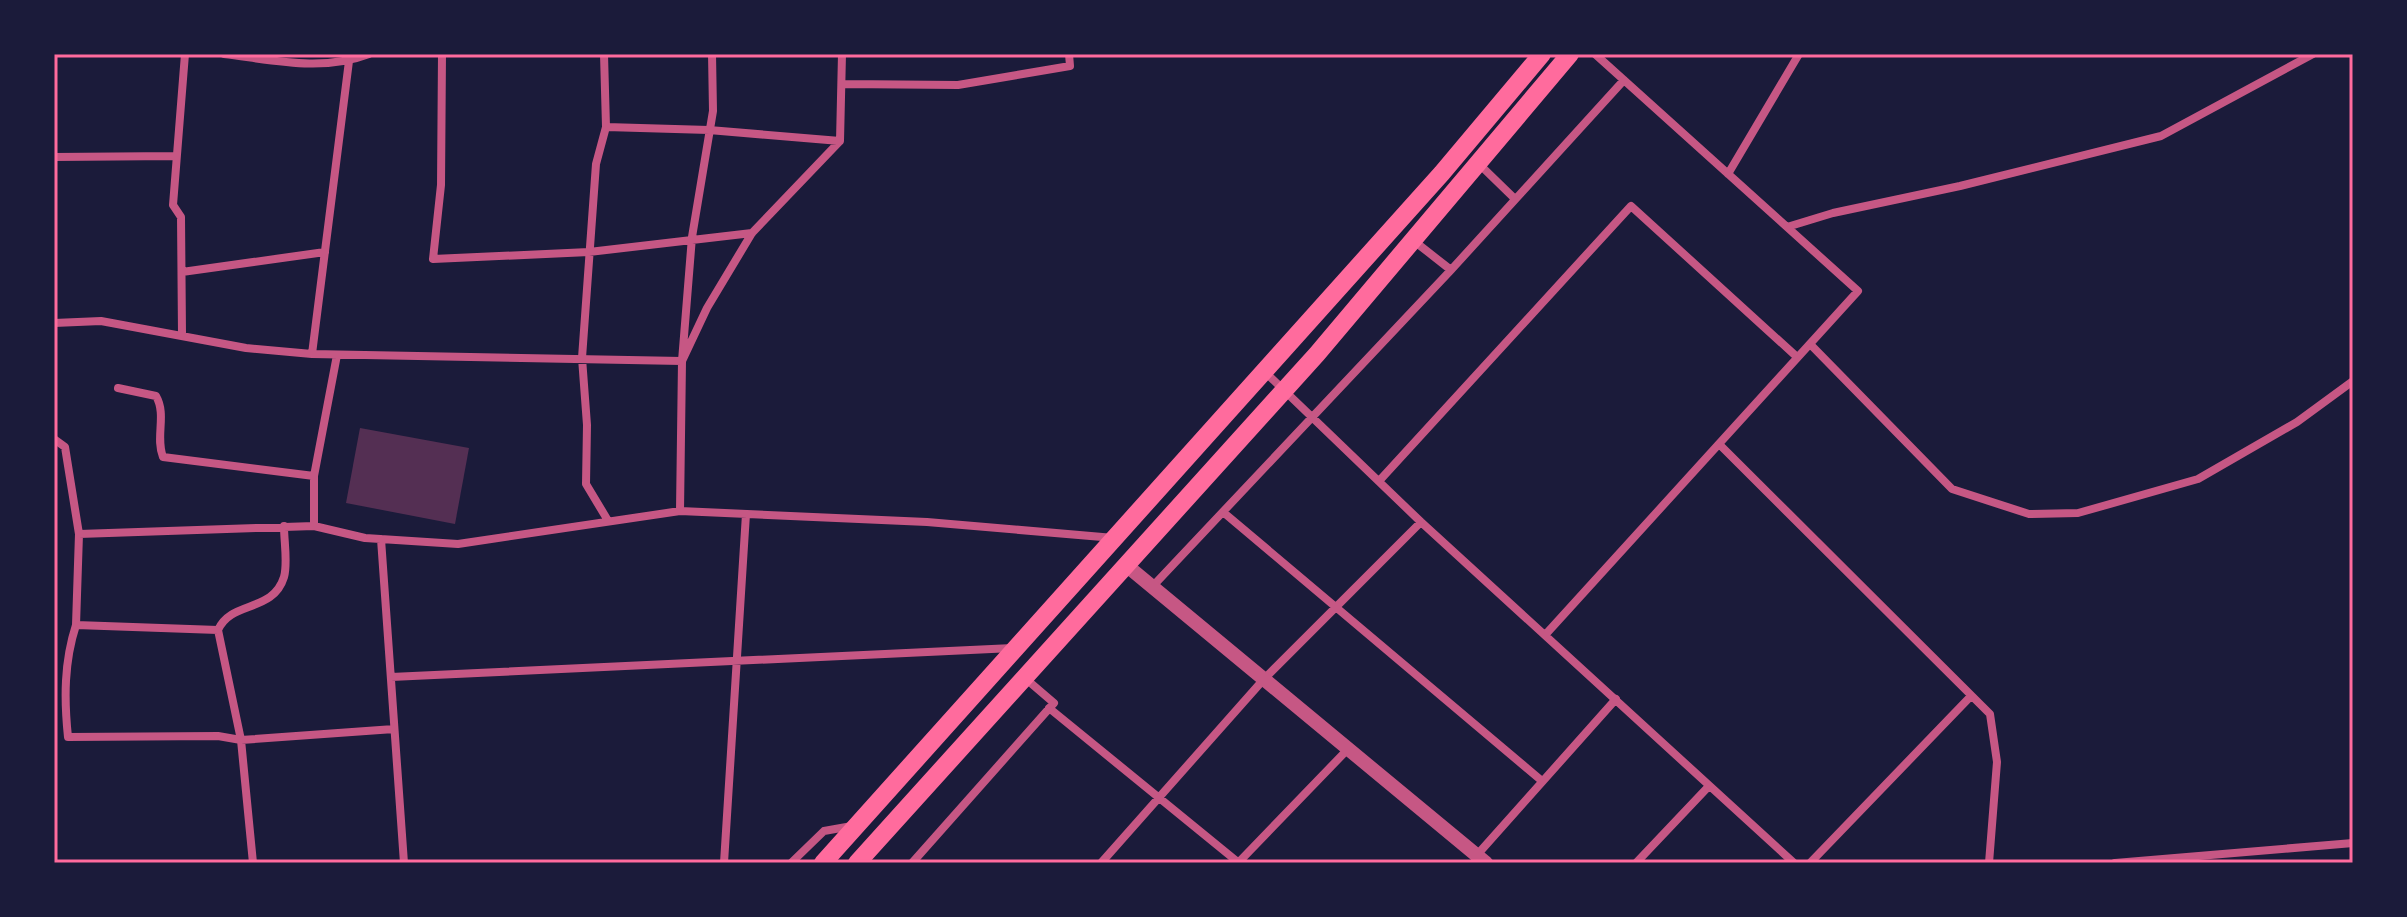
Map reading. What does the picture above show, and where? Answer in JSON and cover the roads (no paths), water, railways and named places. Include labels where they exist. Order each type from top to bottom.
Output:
[{"type":"main road","points":[[823,863],[1442,173],[1542,54]]},
{"type":"main road","points":[[857,863],[1285,389],[1570,54]]},
{"type":"street","points":[[182,333],[181,217],[173,205],[185,54]]},
{"type":"street","points":[[224,54],[302,64],[349,61],[369,54]]},
{"type":"street","points":[[442,54],[441,185],[433,259],[589,252],[692,237],[752,233]]},
{"type":"street","points":[[604,54],[606,127],[596,164],[582,358],[587,425],[586,484],[607,519]]},
{"type":"street","points":[[680,511],[682,361],[692,237],[709,130],[712,54]]},
{"type":"street","points":[[682,361],[707,308],[752,233],[840,141],[842,54]]},
{"type":"street","points":[[843,84],[958,85],[1070,66],[1069,54]]},
{"type":"street","points":[[1546,634],[1858,291],[1595,54]]},
{"type":"street","points":[[1728,174],[1799,54]]},
{"type":"street","points":[[1787,227],[1833,213],[1960,186],[2161,136],[2313,54]]},
{"type":"street","points":[[312,354],[349,61]]},
{"type":"street","points":[[1152,587],[1451,270],[1624,80]]},
{"type":"street","points":[[606,127],[709,130],[840,141]]},
{"type":"street","points":[[54,157],[176,156]]},
{"type":"street","points":[[1478,163],[1514,198]]},
{"type":"street","points":[[1380,480],[1631,206],[1797,357]]},
{"type":"street","points":[[1413,240],[1451,270]]},
{"type":"street","points":[[182,272],[325,252]]},
{"type":"street","points":[[54,323],[101,321],[182,333],[246,348],[312,354],[682,361]]},
{"type":"street","points":[[1810,344],[1952,489],[2029,514],[2078,513],[2198,479],[2297,422],[2353,381]]},
{"type":"street","points":[[314,526],[314,476],[337,355]]},
{"type":"street","points":[[1264,372],[1421,522],[1794,863]]},
{"type":"street","points":[[118,388],[156,396],[161,410],[160,450],[163,457],[314,476]]},
{"type":"street","points":[[54,439],[65,447],[79,534],[76,625],[67,652],[65,708],[68,737],[218,736],[241,740],[394,729]]},
{"type":"street","points":[[1719,444],[1990,714],[1997,762],[1989,863]]},
{"type":"street","points":[[79,534],[314,526],[381,539],[458,544],[607,519],[680,511],[927,522],[1115,538]]},
{"type":"street","points":[[1223,512],[1542,781]]},
{"type":"street","points":[[724,863],[734,661],[746,514]]},
{"type":"street","points":[[1101,863],[1264,679],[1421,522]]},
{"type":"street","points":[[253,863],[241,740],[218,630],[222,620],[235,611],[260,605],[275,595],[284,575],[284,526]]},
{"type":"street","points":[[381,539],[404,863]]},
{"type":"street","points":[[1126,565],[1481,859],[1542,781],[1616,699]]},
{"type":"street","points":[[76,625],[218,630]]},
{"type":"street","points":[[391,677],[1016,648]]},
{"type":"street","points":[[54,652],[67,652]]},
{"type":"street","points":[[912,863],[1054,703],[1024,677]]},
{"type":"street","points":[[1810,863],[1971,696]]},
{"type":"street","points":[[54,709],[65,708]]},
{"type":"street","points":[[1049,708],[1238,863],[1348,749]]},
{"type":"street","points":[[1636,863],[1709,786]]},
{"type":"street","points":[[791,863],[824,831],[857,825]]},
{"type":"street","points":[[2115,863],[2353,843]]}]
